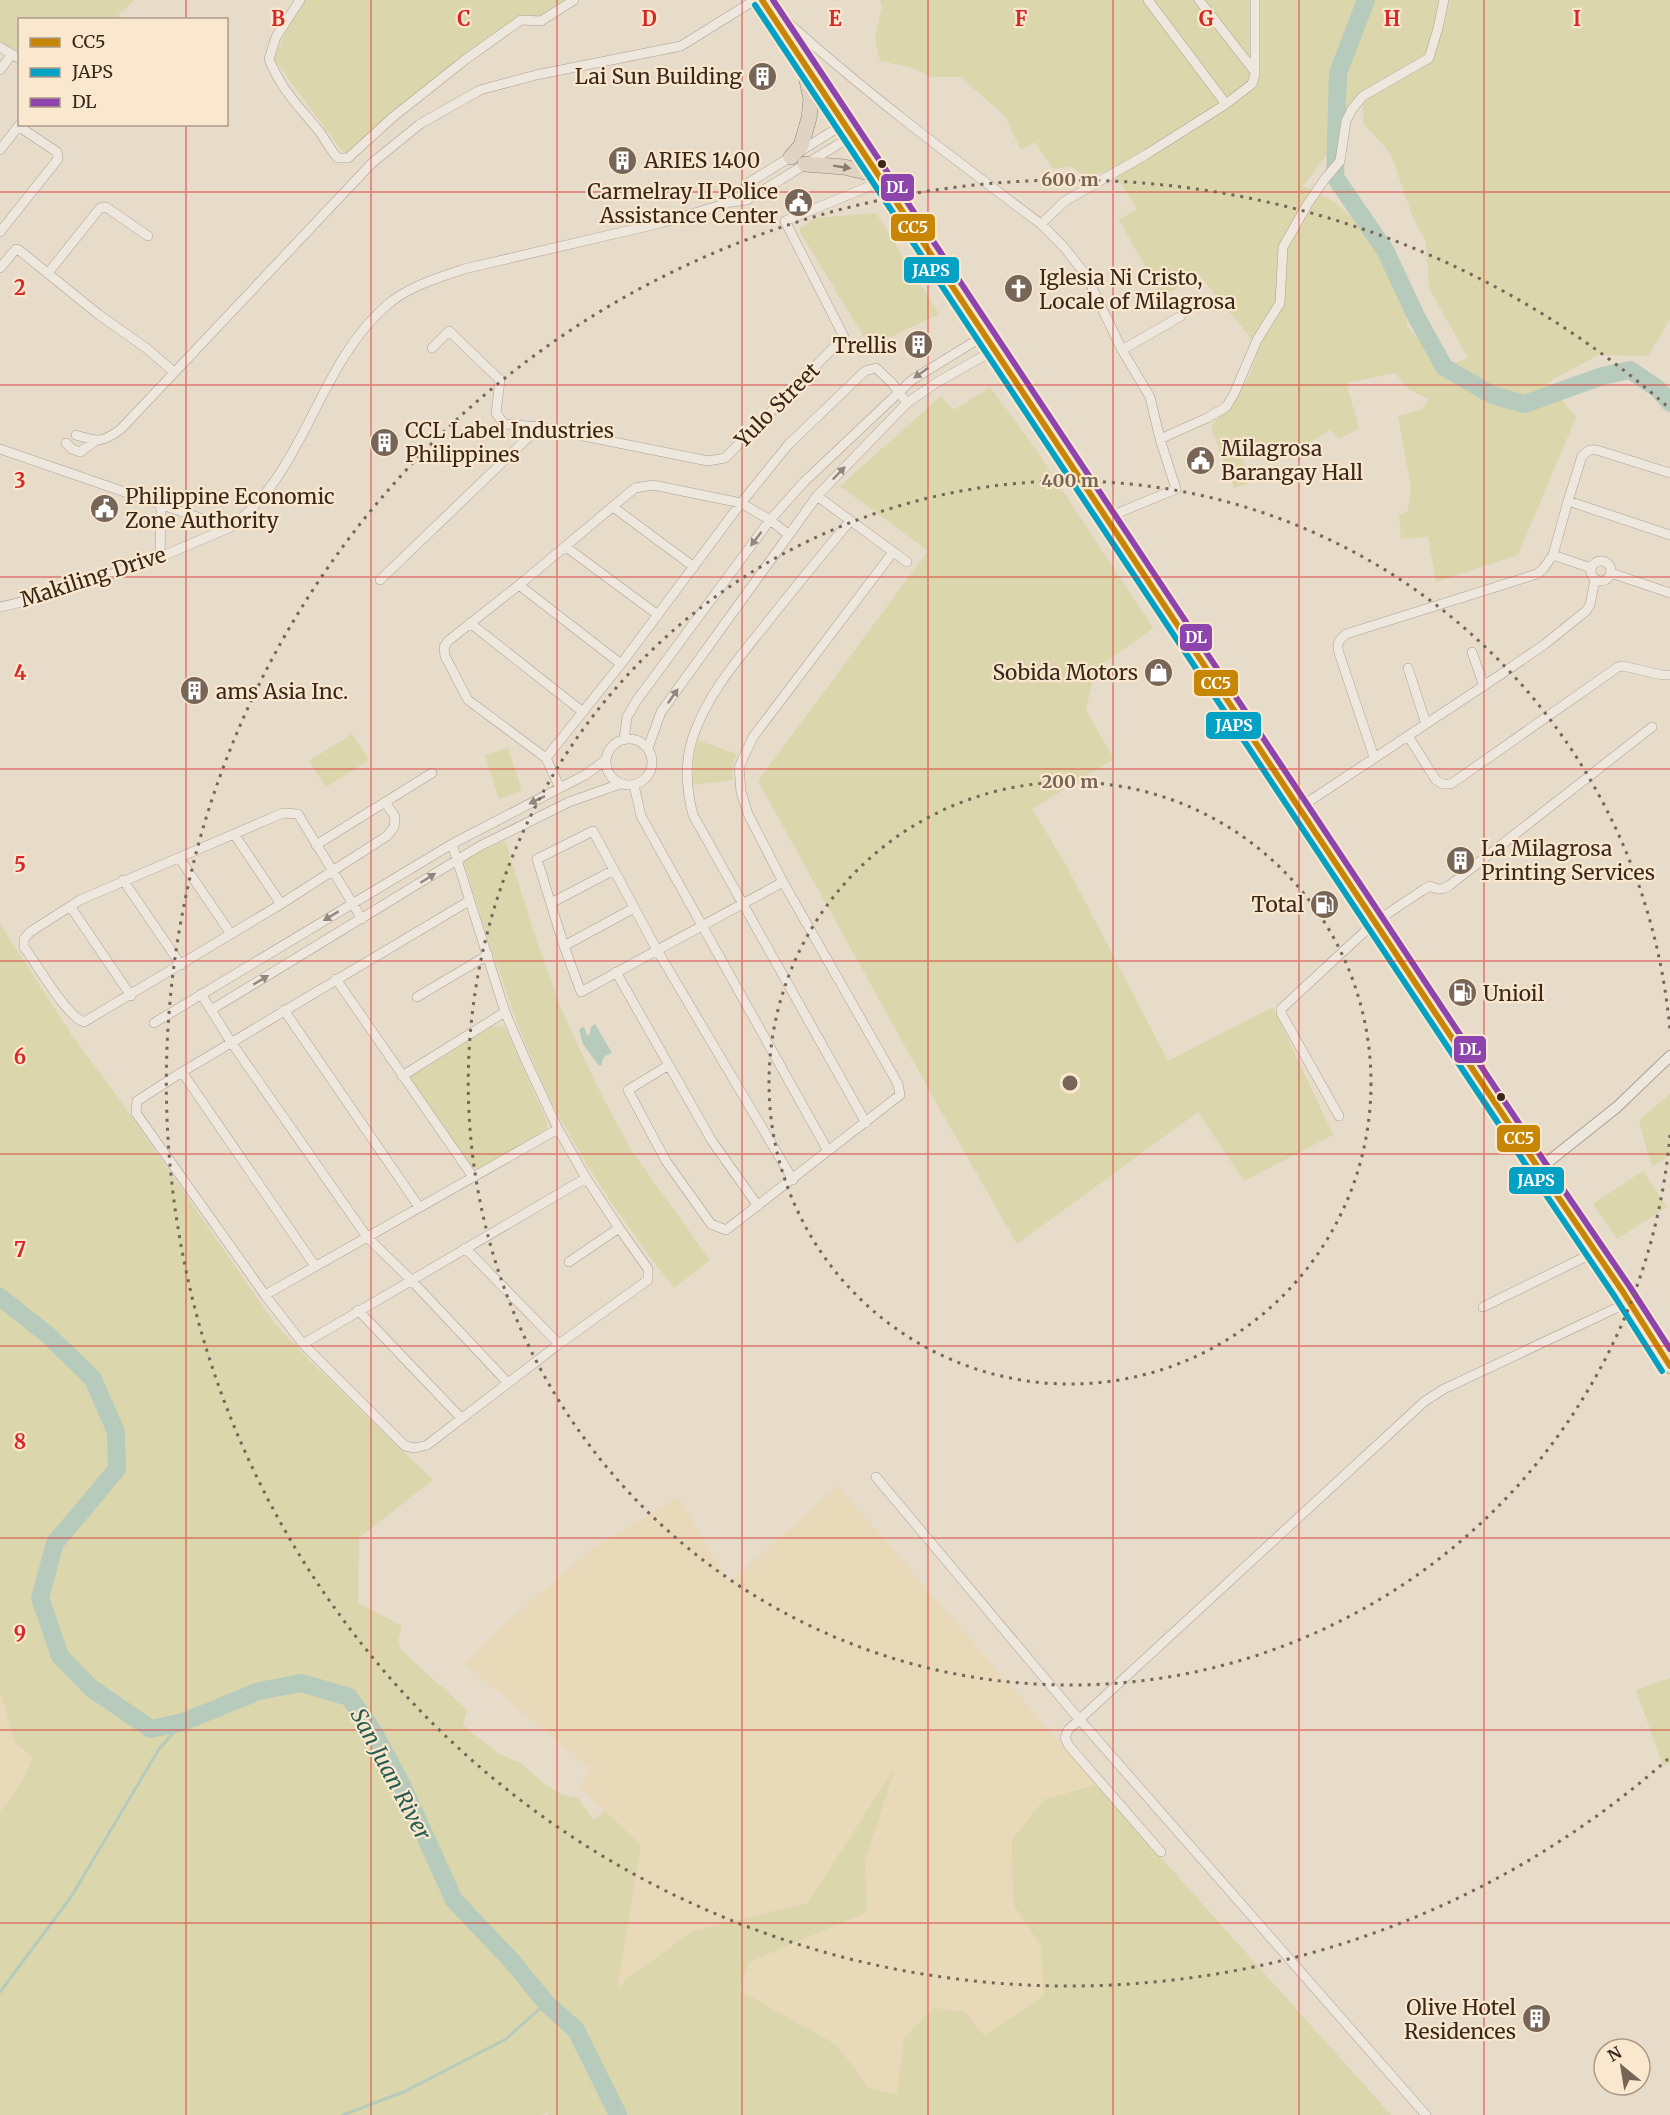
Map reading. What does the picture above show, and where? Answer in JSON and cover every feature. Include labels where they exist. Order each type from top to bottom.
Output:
[{"type":"highway","points":[[763,0],[1670,1366]]},
{"type":"highway","points":[[791,157],[801,146],[811,99],[803,62]]},
{"type":"highway","points":[[805,164],[844,166],[880,178]]},
{"type":"street","points":[[300,0],[276,38],[269,59],[284,90],[338,158],[348,158],[420,95],[521,20],[541,21],[574,0]]},
{"type":"street","points":[[66,443],[72,450],[80,452],[95,441],[113,435],[121,429],[372,163],[420,124],[480,90],[536,75],[681,46],[755,0]]},
{"type":"street","points":[[763,0],[818,50],[876,97],[1041,224],[1063,246],[1086,275],[1122,350],[1150,397],[1176,489],[1106,518]]},
{"type":"street","points":[[1148,0],[1226,104]]},
{"type":"street","points":[[1199,0],[1255,72]]},
{"type":"street","points":[[1041,224],[1065,201],[1148,154],[1226,104],[1252,84],[1255,72],[1256,0]]},
{"type":"street","points":[[1160,439],[1226,407],[1234,394],[1257,340],[1280,303],[1283,247],[1324,180],[1340,161],[1346,121],[1352,109],[1363,96],[1429,58],[1444,0]]},
{"type":"street","points":[[0,47],[16,57],[0,70]]},
{"type":"street","points":[[0,150],[18,126]]},
{"type":"street","points":[[1,227],[58,159],[57,152],[20,126]]},
{"type":"street","name":"Makiling Drive","points":[[731,202],[750,182],[791,157],[848,130]]},
{"type":"street","name":"Makiling Drive","points":[[0,607],[52,595],[160,557],[229,528],[250,511],[282,472],[344,354],[367,325],[387,305],[433,279],[464,269],[661,223],[731,202],[747,200],[805,164],[848,130]]},
{"type":"street","name":"Yulo Street","points":[[432,348],[449,332],[500,380],[496,413],[504,424],[539,427],[708,461],[725,458],[844,337],[785,220],[880,178]]},
{"type":"street","points":[[48,273],[100,208],[106,207],[148,236]]},
{"type":"street","points":[[0,268],[16,249],[20,250],[174,372]]},
{"type":"street","points":[[1122,350],[1181,316]]},
{"type":"street","points":[[624,740],[627,717],[638,700],[770,520],[804,482],[898,391],[925,370],[985,335]]},
{"type":"street","points":[[211,1010],[456,860],[569,802],[620,784],[634,785],[647,777],[652,763],[648,748],[661,712],[817,496],[907,403],[936,383],[994,350]]},
{"type":"street","points":[[546,758],[584,712],[741,503],[788,445],[865,371],[876,368],[907,403]]},
{"type":"street","points":[[380,580],[539,427]]},
{"type":"street","points":[[76,435],[95,441]]},
{"type":"street","points":[[0,449],[229,528]]},
{"type":"street","points":[[1374,757],[1339,653],[1337,646],[1339,640],[1347,634],[1530,577],[1543,569],[1553,555],[1582,456],[1588,451],[1594,449],[1670,473]]},
{"type":"street","points":[[560,788],[546,758],[468,700],[445,656],[444,647],[448,641],[566,547],[635,488],[653,485],[741,503],[788,534]]},
{"type":"street","points":[[817,496],[906,562]]},
{"type":"street","points":[[1568,501],[1670,535]]},
{"type":"street","points":[[160,557],[161,505]]},
{"type":"street","points":[[613,507],[694,567]]},
{"type":"street","points":[[850,521],[742,654],[710,699],[694,734],[687,758],[687,791],[693,815],[866,1123]]},
{"type":"street","points":[[566,547],[658,615]]},
{"type":"street","points":[[669,1065],[628,1090],[666,1161],[711,1224],[726,1230],[900,1095],[898,1084],[783,882],[748,814],[741,792],[738,767],[753,737],[893,552]]},
{"type":"street","points":[[1553,555],[1591,568]]},
{"type":"street","points":[[1299,808],[1484,686],[1545,644],[1586,611],[1590,605],[1595,579],[1591,568],[1595,562],[1603,561],[1609,565],[1611,573]]},
{"type":"street","points":[[1595,579],[1606,579],[1611,573]]},
{"type":"street","points":[[1611,573],[1670,593]]},
{"type":"street","points":[[519,585],[621,664]]},
{"type":"street","points":[[470,623],[584,712]]},
{"type":"street","points":[[1472,652],[1484,686]]},
{"type":"street","points":[[1408,736],[1436,780],[1443,784],[1451,784],[1618,667],[1670,675]]},
{"type":"street","points":[[1408,668],[1426,724]]},
{"type":"street","points":[[1339,1116],[1281,1013],[1281,1009],[1375,922],[1430,886],[1445,889],[1652,727]]},
{"type":"street","points":[[620,784],[609,774],[606,760],[611,747],[624,740],[637,740],[648,748]]},
{"type":"street","points":[[154,1023],[452,844],[585,775],[606,760]]},
{"type":"street","points":[[316,845],[432,773]]},
{"type":"street","points":[[634,785],[641,816],[828,1151]]},
{"type":"street","points":[[362,919],[332,871],[316,845],[298,814],[283,813],[180,859],[123,880],[70,906],[30,932],[24,939],[24,947],[69,1011],[84,1022],[131,996],[281,904],[332,871],[387,836],[394,827],[395,817],[385,802]]},
{"type":"street","points":[[783,882],[702,926],[657,950],[616,972],[581,992],[537,859],[593,831],[657,950],[793,1180]]},
{"type":"street","points":[[234,834],[281,904]]},
{"type":"street","points":[[452,844],[505,1012],[558,1129],[586,1178],[648,1269],[648,1280],[559,1344],[427,1445],[416,1448],[405,1446],[303,1344],[265,1295],[136,1113],[137,1101],[284,1010],[469,901]]},
{"type":"street","points":[[180,859],[231,934]]},
{"type":"street","points":[[550,903],[614,870]]},
{"type":"street","points":[[123,880],[181,965]]},
{"type":"street","points":[[70,906],[131,996]]},
{"type":"street","points":[[564,946],[634,908]]},
{"type":"street","points":[[417,997],[488,955]]},
{"type":"street","points":[[616,972],[712,1141],[758,1206]]},
{"type":"street","points":[[336,979],[473,1177]]},
{"type":"street","points":[[201,994],[231,1042],[367,1237],[508,1383]]},
{"type":"street","points":[[284,1010],[419,1207]]},
{"type":"street","points":[[402,1076],[505,1012]]},
{"type":"street","points":[[1539,1169],[1617,1107],[1670,1056]]},
{"type":"street","points":[[182,1072],[315,1266]]},
{"type":"street","points":[[265,1295],[558,1129]]},
{"type":"street","points":[[303,1344],[586,1178]]},
{"type":"street","points":[[569,1262],[619,1228]]},
{"type":"street","points":[[465,1248],[559,1344]]},
{"type":"street","points":[[1483,1307],[1595,1252]]},
{"type":"street","points":[[1161,1852],[1069,1746],[1065,1738],[1068,1730],[1425,1401],[1444,1389],[1629,1302]]},
{"type":"street","points":[[358,1310],[461,1418]]},
{"type":"street","points":[[876,1477],[1080,1720],[1426,2115]]},
{"type":"shaded area","points":[[0,0],[134,0],[118,15],[121,18],[18,18],[18,51],[0,42]]},
{"type":"shaded area","points":[[305,0],[573,0],[553,15],[525,20],[472,56],[348,159],[274,59],[285,33]]},
{"type":"shaded area","points":[[880,0],[1670,0],[1670,319],[1648,356],[1598,355],[1547,383],[1576,417],[1518,555],[1436,582],[1428,537],[1401,539],[1399,515],[1408,511],[1411,487],[1398,416],[1421,410],[1429,399],[1410,390],[1395,373],[1346,383],[1359,428],[1340,439],[1330,430],[1295,451],[1281,447],[1243,459],[1247,484],[1234,488],[1211,427],[1249,377],[1259,348],[1197,272],[1163,298],[1119,220],[1137,209],[1112,170],[1085,177],[1071,166],[1053,169],[1035,142],[1021,150],[1005,116],[961,77],[931,77],[910,67],[880,61],[875,39],[882,6]],"holes":[[[1362,98],[1364,124],[1391,154],[1412,215],[1426,242],[1429,288],[1468,358],[1444,367],[1407,326],[1406,294],[1385,250],[1336,203],[1303,186],[1335,144]]]},
{"type":"shaded area","points":[[876,213],[939,314],[869,345],[800,232],[800,228],[816,218]]},
{"type":"shaded area","points":[[990,387],[1033,445],[1153,628],[1095,670],[1086,710],[1114,759],[1032,809],[1067,867],[1168,1061],[1273,1007],[1333,1135],[1244,1181],[1198,1112],[1017,1244],[758,781],[928,551],[840,486],[941,396],[954,410]]},
{"type":"shaded area","points":[[352,734],[369,760],[326,787],[309,761]]},
{"type":"shaded area","points":[[698,740],[736,754],[732,770],[733,780],[693,785],[694,757]]},
{"type":"shaded area","points":[[508,748],[522,791],[499,799],[485,755]]},
{"type":"shaded area","points":[[505,840],[561,1009],[601,1094],[631,1150],[710,1260],[674,1288],[612,1203],[575,1144],[542,1082],[519,1027],[463,860]]},
{"type":"shaded area","points":[[0,924],[71,1034],[110,1086],[276,1325],[433,1480],[359,1538],[358,1603],[402,1626],[398,1641],[401,1650],[467,1710],[463,1725],[499,1754],[521,1763],[542,1782],[562,1795],[578,1798],[593,1820],[605,1811],[641,1845],[617,1989],[628,1978],[693,1931],[807,1903],[895,1768],[865,1860],[867,1912],[749,1962],[739,1990],[837,2045],[868,2088],[897,2094],[904,2039],[933,2008],[965,2012],[984,2035],[1044,1996],[1041,1946],[1013,1904],[1012,1839],[1045,1799],[1096,1785],[1391,2115],[547,2115],[549,2112],[539,2115],[0,2115],[0,1812],[24,1778],[33,1757],[16,1744],[0,1692]]},
{"type":"shaded area","points":[[595,1024],[612,1053],[605,1056],[602,1065],[599,1066],[583,1044],[579,1030],[582,1027],[585,1028],[589,1036],[591,1027]]},
{"type":"shaded area","points":[[493,1026],[502,1026],[506,1029],[548,1125],[546,1129],[478,1169],[471,1167],[410,1080],[412,1076]]},
{"type":"shaded area","points":[[1670,1094],[1670,1155],[1653,1166],[1639,1120]]},
{"type":"shaded area","points":[[1643,1171],[1667,1207],[1617,1239],[1593,1204]]},
{"type":"shaded area","points":[[838,1486],[1096,1785],[1045,1799],[1013,1904],[1041,1946],[1044,1996],[984,2035],[965,2012],[904,2039],[898,2094],[868,2088],[837,2045],[739,1990],[749,1962],[867,1912],[865,1860],[893,1771],[807,1903],[693,1931],[628,1978],[616,1990],[641,1845],[579,1787],[590,1768],[464,1663],[506,1623],[592,1549],[678,1497],[729,1583]]},
{"type":"shaded area","points":[[1670,1678],[1670,1763],[1663,1766],[1636,1690]]},
{"type":"shaded area","points":[[0,1692],[16,1744],[34,1757],[24,1778],[0,1812]]},
{"type":"waterway","points":[[1366,0],[1338,73],[1335,177],[1385,250],[1417,318],[1444,367],[1492,395],[1525,404],[1602,376],[1630,370],[1658,389],[1670,403]]},
{"type":"waterway","name":"San Juan River","points":[[0,1297],[48,1335],[93,1379],[116,1432],[117,1469],[55,1543],[40,1598],[60,1656],[91,1688],[151,1729],[183,1722],[259,1691],[301,1683],[349,1697],[373,1731],[401,1783],[454,1900],[511,1960],[546,2003],[576,2030],[618,2115]]},
{"type":"waterway","points":[[0,1992],[71,1897],[159,1749],[183,1722]]},
{"type":"waterway","points":[[343,2115],[406,2091],[506,2039],[546,2003]]},
{"type":"transit line","name":"CC5","points":[[762,0],[1623,1292],[1670,1366]]},
{"type":"transit line","name":"DL","points":[[773,0],[1670,1349]]},
{"type":"transit line","name":"JAPS","points":[[755,5],[1662,1371]]},
{"type":"place","name":"Lai Sun Building","points":[[763,76]]},
{"type":"place","name":"ARIES 1400","points":[[623,160]]},
{"type":"place","name":"Carmelray II Police Assistance Center","points":[[799,203]]},
{"type":"place","name":"Iglesia Ni Cristo, Locale of Milagrosa","points":[[1018,289]]},
{"type":"place","name":"Trellis","points":[[918,345]]},
{"type":"place","name":"CCL Label Industries Philippines","points":[[384,442]]},
{"type":"place","name":"Milagrosa Barangay Hall","points":[[1200,460]]},
{"type":"place","name":"Philippine Economic Zone Authority","points":[[104,508]]},
{"type":"place","name":"Sobida Motors","points":[[1159,672]]},
{"type":"place","name":"ams Asia Inc.","points":[[195,691]]},
{"type":"place","name":"La Milagrosa Printing Services","points":[[1460,860]]},
{"type":"place","name":"Total","points":[[1325,904]]},
{"type":"place","name":"Unioil","points":[[1462,993]]},
{"type":"place","name":"Olive Hotel Residences","points":[[1537,2019]]}]
